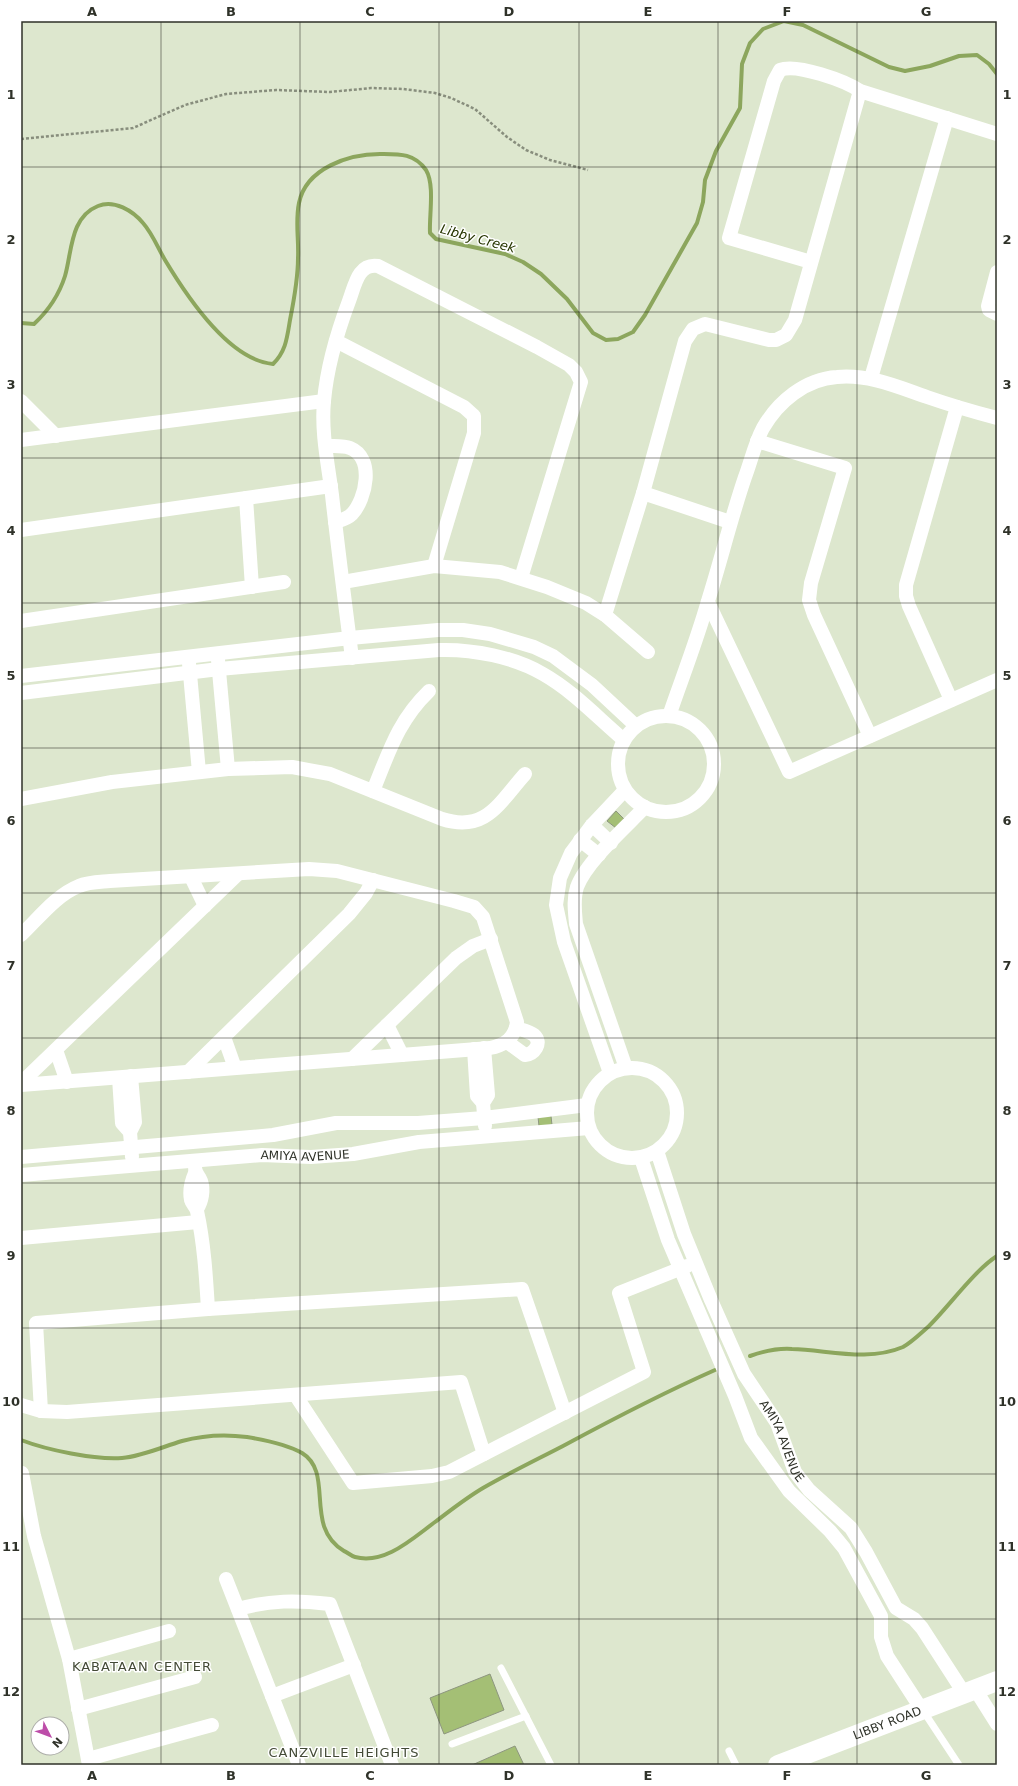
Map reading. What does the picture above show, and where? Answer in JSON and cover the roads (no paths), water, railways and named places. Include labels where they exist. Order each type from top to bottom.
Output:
[{"type":"main road","name":"LIBBY ROAD","points":[[785,1764],[997,1681]]},
{"type":"street","points":[[811,262],[729,238],[774,81],[780,70],[791,68],[837,78],[860,91],[997,134]]},
{"type":"street","points":[[605,615],[643,493],[686,341],[693,329],[705,324],[769,340],[782,338],[792,327],[860,91]]},
{"type":"street","points":[[871,378],[947,118]]},
{"type":"street","points":[[352,658],[326,446],[324,401],[336,342],[358,277],[366,267],[370,265],[378,266],[537,347],[569,365],[576,372],[581,382],[521,578]]},
{"type":"street","points":[[997,272],[988,306],[989,310],[997,314]]},
{"type":"street","points":[[336,342],[464,407],[474,416],[474,433],[434,566]]},
{"type":"street","points":[[669,716],[708,602],[730,522],[757,442],[771,416],[786,400],[799,389],[835,377],[871,378],[957,407],[997,418]]},
{"type":"street","points":[[21,401],[56,436]]},
{"type":"street","points":[[21,440],[324,401]]},
{"type":"street","points":[[951,700],[909,606],[906,596],[906,585],[957,407]]},
{"type":"street","points":[[757,442],[845,468],[810,583],[809,600],[814,616],[870,736]]},
{"type":"street","points":[[326,446],[350,448],[357,452],[364,460],[366,468],[363,491],[357,506],[346,519],[335,522]]},
{"type":"street","points":[[21,530],[59,526],[331,486]]},
{"type":"street","points":[[643,493],[730,522]]},
{"type":"street","points":[[246,498],[252,587]]},
{"type":"street","points":[[343,582],[434,566],[500,572],[569,595],[605,615],[648,652]]},
{"type":"street","points":[[21,621],[284,582]]},
{"type":"street","points":[[708,602],[789,772],[997,680]]},
{"type":"street","points":[[21,676],[217,652],[350,638],[444,630],[463,630],[497,636],[534,647],[553,656],[592,685],[636,726]]},
{"type":"street","points":[[21,693],[219,669],[462,650],[485,654],[526,666],[543,673],[561,686],[624,740]]},
{"type":"street","points":[[217,652],[228,769]]},
{"type":"street","points":[[189,656],[199,772]]},
{"type":"street","points":[[373,791],[394,738],[405,718],[429,691]]},
{"type":"street","points":[[669,716],[682,718],[693,724],[710,744],[713,756],[712,775],[704,793],[695,802],[671,812],[658,811],[645,807],[631,797],[625,790],[620,778],[618,765],[619,752],[624,740],[636,726],[652,718],[669,716]]},
{"type":"street","points":[[21,799],[112,782],[228,769],[292,767],[330,774],[442,819],[454,823],[466,824],[486,816],[525,774]]},
{"type":"street","points":[[610,1073],[564,942],[557,916],[556,905],[560,878],[565,865],[580,840],[625,790]]},
{"type":"street","points":[[626,1068],[580,937],[575,912],[577,888],[582,877],[599,855],[645,807]]},
{"type":"street","points":[[592,825],[611,843]]},
{"type":"street","points":[[580,840],[599,855]]},
{"type":"street","points":[[21,936],[61,897],[79,886],[110,880],[323,869],[372,880],[474,907],[481,912],[516,1016],[516,1028],[507,1042],[496,1047],[67,1082],[21,1084]]},
{"type":"street","points":[[21,1084],[238,874]]},
{"type":"street","points":[[191,877],[205,906]]},
{"type":"street","points":[[188,1072],[349,914],[366,893],[372,880]]},
{"type":"street","points":[[352,1059],[456,958],[473,946],[491,939]]},
{"type":"street","points":[[387,1025],[402,1055]]},
{"type":"street","points":[[507,1042],[525,1055],[536,1049],[538,1045],[536,1037],[516,1028]]},
{"type":"street","points":[[224,1037],[236,1068]]},
{"type":"street","points":[[479,1049],[477,1096],[483,1103],[486,1137]]},
{"type":"street","points":[[56,1050],[67,1082]]},
{"type":"street","points":[[626,1068],[648,1070],[667,1083],[673,1092],[678,1113],[676,1124],[666,1144],[657,1151],[641,1158],[630,1159],[610,1153],[594,1138],[589,1128],[587,1105],[595,1086],[610,1073],[626,1068]]},
{"type":"street","points":[[125,1077],[122,1123],[130,1132],[133,1165]]},
{"type":"street","name":"AMIYA AVENUE","points":[[21,1157],[273,1135],[336,1123],[402,1124],[484,1118],[519,1112],[587,1105]]},
{"type":"street","points":[[554,1108],[556,1131]]},
{"type":"street","points":[[519,1112],[521,1134]]},
{"type":"street","name":"AMIYA AVENUE","points":[[21,1175],[133,1165],[195,1167],[262,1155],[311,1157],[353,1154],[407,1144],[589,1128]]},
{"type":"street","points":[[194,1142],[195,1167],[202,1186],[202,1200],[198,1216],[204,1249],[208,1309]]},
{"type":"street","name":"AMIYA AVENUE","points":[[657,1151],[695,1263],[744,1374],[777,1424],[794,1472],[809,1490],[851,1528],[866,1552],[896,1608]]},
{"type":"street","name":"AMIYA AVENUE","points":[[641,1158],[679,1269],[735,1396],[751,1438],[789,1491],[830,1531],[844,1548],[881,1616],[881,1637],[887,1656],[922,1710]]},
{"type":"street","points":[[21,1238],[198,1216]]},
{"type":"street","points":[[296,1396],[353,1483],[440,1475],[449,1472],[644,1372],[619,1293],[695,1263]]},
{"type":"street","points":[[41,1411],[36,1323],[208,1309],[522,1289],[565,1413]]},
{"type":"street","points":[[21,1405],[41,1411],[67,1412],[296,1396],[461,1382],[484,1454]]},
{"type":"street","points":[[22,1473],[34,1536],[69,1659],[88,1762],[212,1725]]},
{"type":"street","points":[[226,1579],[300,1765]]},
{"type":"street","points":[[238,1609],[272,1601],[292,1600],[330,1604],[392,1765]]},
{"type":"street","points":[[881,1616],[896,1608],[914,1619],[997,1724]]},
{"type":"street","points":[[69,1659],[169,1631]]},
{"type":"street","points":[[272,1696],[354,1665]]},
{"type":"street","points":[[78,1709],[195,1677]]},
{"type":"lane","points":[[501,1668],[551,1765]]},
{"type":"lane","points":[[922,1710],[958,1765]]},
{"type":"lane","points":[[452,1744],[526,1716]]},
{"type":"lane","points":[[729,1751],[736,1765]]},
{"type":"waterway","name":"Libby Creek","points":[[21,323],[34,324],[44,314],[56,296],[63,283],[71,246],[77,227],[82,218],[89,211],[98,206],[104,204],[117,205],[134,214],[143,223],[184,290],[210,324],[240,351],[256,360],[273,364],[281,354],[285,344],[297,282],[297,224],[299,203],[303,191],[310,181],[330,165],[355,157],[394,154],[411,157],[416,160],[426,170],[429,176],[431,192],[430,233],[436,239],[505,254],[523,262],[541,274],[567,299],[593,333],[606,340],[618,339],[633,332],[645,315],[697,223],[703,202],[705,180],[716,151],[740,108],[742,64],[750,43],[763,29],[784,21],[803,25],[889,67],[905,71],[930,66],[959,56],[977,55],[989,64],[997,74]]},
{"type":"waterway","points":[[750,1356],[776,1349],[848,1354],[876,1354],[903,1347],[929,1326],[971,1279],[997,1256]]},
{"type":"waterway","points":[[21,1440],[71,1454],[111,1458],[122,1458],[137,1455],[198,1437],[214,1436],[247,1437],[289,1447],[302,1453],[312,1462],[317,1473],[321,1515],[325,1528],[332,1541],[352,1556],[366,1558],[377,1557],[388,1554],[408,1542],[483,1488],[638,1406],[715,1370]]},
{"type":"district","name":"KABATAAN CENTER","points":[[142,1666]]},
{"type":"district","name":"CANZVILLE HEIGHTS","points":[[344,1752]]}]
